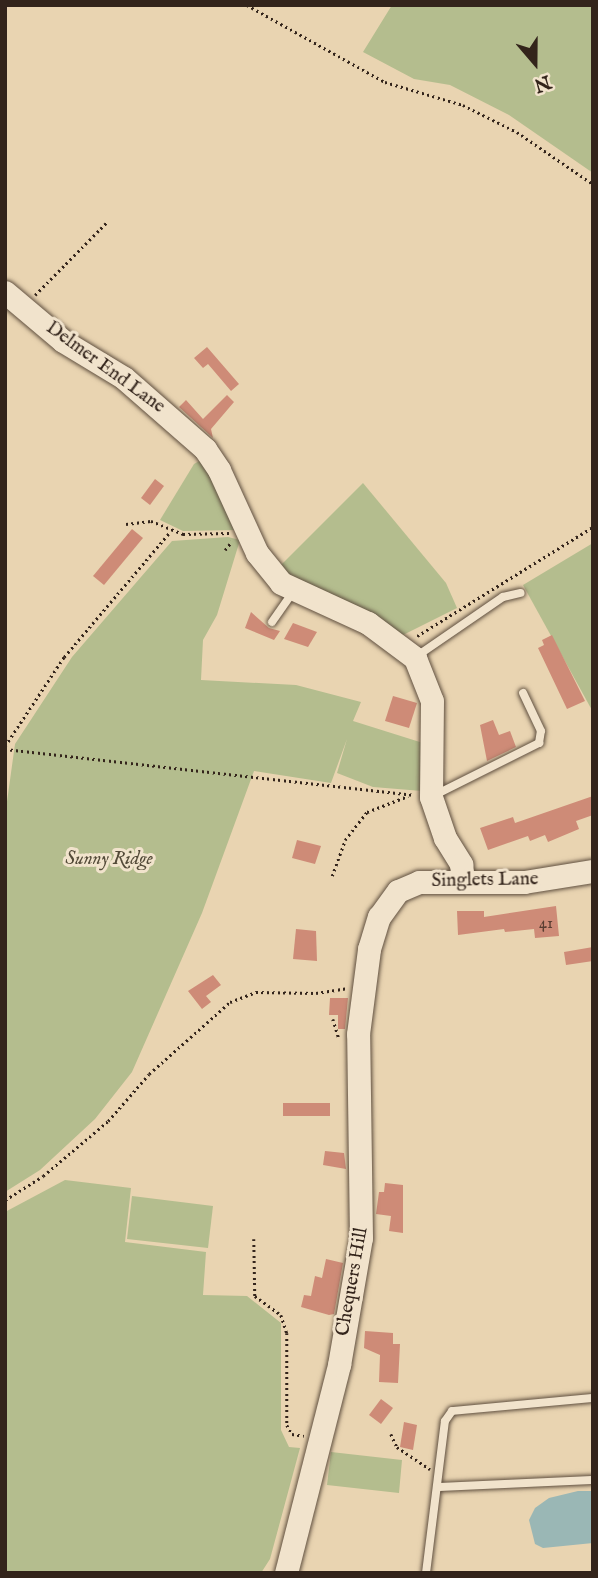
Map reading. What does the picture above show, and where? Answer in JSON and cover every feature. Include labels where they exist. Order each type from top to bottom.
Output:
[{"type":"street","name":"Delmer End Lane","points":[[14,299],[63,341],[124,378],[178,422],[219,470],[248,533],[270,571],[295,589],[368,622],[407,651]]},
{"type":"street","points":[[407,651],[432,701],[421,796],[461,864],[463,880]]},
{"type":"street","name":"Singlets Lane","points":[[362,985],[379,917],[398,891],[419,882],[463,880],[524,883],[593,871]]},
{"type":"street","name":"Chequers Hill","points":[[286,1573],[321,1439],[364,1217],[358,1081],[362,985]]},
{"type":"lane","points":[[272,622],[295,589]]},
{"type":"lane","points":[[407,651],[503,597],[521,593]]},
{"type":"lane","points":[[421,796],[539,743],[541,731],[523,693]]},
{"type":"lane","points":[[426,1573],[445,1421],[452,1411],[593,1398]]},
{"type":"lane","points":[[438,1486],[593,1480]]},
{"type":"path","points":[[247,5],[385,82],[463,105],[517,132],[593,184]]},
{"type":"path","points":[[14,299],[108,221]]},
{"type":"path","points":[[127,524],[151,521],[171,531],[248,533]]},
{"type":"path","points":[[407,651],[593,527]]},
{"type":"path","points":[[171,531],[64,657],[5,747],[421,796]]},
{"type":"path","points":[[332,876],[345,840],[367,811],[421,796]]},
{"type":"path","points":[[5,1200],[43,1176],[108,1121],[149,1074],[230,1002],[256,992],[316,993],[362,985]]},
{"type":"path","points":[[333,1019],[341,1044]]},
{"type":"path","points":[[254,1239],[256,1296],[281,1315],[286,1333],[289,1431],[321,1439]]},
{"type":"path","points":[[391,1434],[401,1451],[439,1473]]},
{"type":"green space","points":[[392,5],[593,5],[593,173],[509,115],[450,85],[414,79],[363,52]]},
{"type":"green space","points":[[206,457],[236,530],[183,531],[160,520],[194,464]]},
{"type":"green space","points":[[363,483],[446,583],[457,608],[401,636],[295,583],[278,568]]},
{"type":"green space","name":"Sunny Ridge","points":[[228,537],[240,540],[217,615],[203,640],[201,680],[296,685],[361,702],[353,721],[423,743],[422,791],[373,787],[337,773],[347,739],[331,783],[254,771],[202,913],[132,1072],[95,1119],[40,1170],[5,1192],[5,816],[15,744],[72,657],[172,541]]},
{"type":"green space","points":[[593,543],[593,712],[523,585]]},
{"type":"green space","points":[[65,1180],[131,1188],[125,1242],[206,1252],[203,1295],[247,1296],[281,1323],[281,1430],[289,1447],[300,1448],[270,1559],[261,1573],[5,1573],[5,1212]]},
{"type":"green space","points":[[132,1196],[213,1206],[208,1248],[127,1239]]},
{"type":"green space","points":[[331,1452],[402,1460],[399,1493],[327,1485]]},
{"type":"water","points":[[578,1491],[593,1491],[593,1543],[543,1548],[535,1544],[529,1520],[535,1508],[549,1498]]},
{"type":"building","points":[[207,347],[239,384],[231,391],[208,364],[203,368],[194,358]]},
{"type":"building","points":[[227,395],[234,402],[211,429],[213,438],[179,407],[186,400],[203,419]]},
{"type":"building","points":[[155,479],[164,486],[150,505],[141,498]]},
{"type":"building","points":[[132,529],[143,538],[104,585],[93,576]]},
{"type":"building","points":[[251,612],[269,628],[280,631],[274,640],[245,628]]},
{"type":"building","points":[[293,623],[317,632],[308,647],[284,639]]},
{"type":"building","points":[[552,635],[585,701],[567,709],[538,648],[544,645],[542,640]]},
{"type":"building","points":[[393,696],[417,703],[409,728],[385,721]]},
{"type":"building","points":[[493,720],[499,735],[510,731],[516,747],[487,761],[480,725]]},
{"type":"building","points":[[593,796],[593,815],[576,821],[579,829],[548,842],[545,835],[530,841],[528,836],[488,850],[480,828],[513,817],[515,823]]},
{"type":"building","points":[[297,840],[321,846],[315,864],[292,858]]},
{"type":"building","points":[[556,906],[559,936],[535,938],[534,929],[505,932],[504,929],[458,935],[457,911],[484,911],[484,917]]},
{"type":"building","points":[[296,929],[316,931],[317,961],[293,959]]},
{"type":"building","points":[[593,947],[593,961],[566,965],[564,952]]},
{"type":"building","points":[[213,975],[221,985],[206,996],[211,1002],[202,1009],[188,991]]},
{"type":"building","points":[[330,998],[348,998],[345,1029],[338,1029],[338,1015],[329,1015]]},
{"type":"building","points":[[283,1103],[330,1103],[330,1116],[283,1116]]},
{"type":"building","points":[[325,1151],[344,1153],[346,1169],[323,1165]]},
{"type":"building","points":[[385,1183],[403,1185],[403,1233],[389,1231],[391,1216],[376,1214],[379,1192],[384,1192]]},
{"type":"building","points":[[326,1259],[343,1263],[334,1314],[329,1315],[301,1307],[304,1295],[311,1296],[315,1276],[322,1278]]},
{"type":"building","points":[[365,1331],[393,1333],[393,1344],[400,1344],[398,1383],[379,1382],[380,1355],[364,1348]]},
{"type":"building","points":[[381,1399],[393,1408],[381,1424],[369,1415]]},
{"type":"building","points":[[404,1422],[417,1425],[413,1450],[400,1447]]}]
